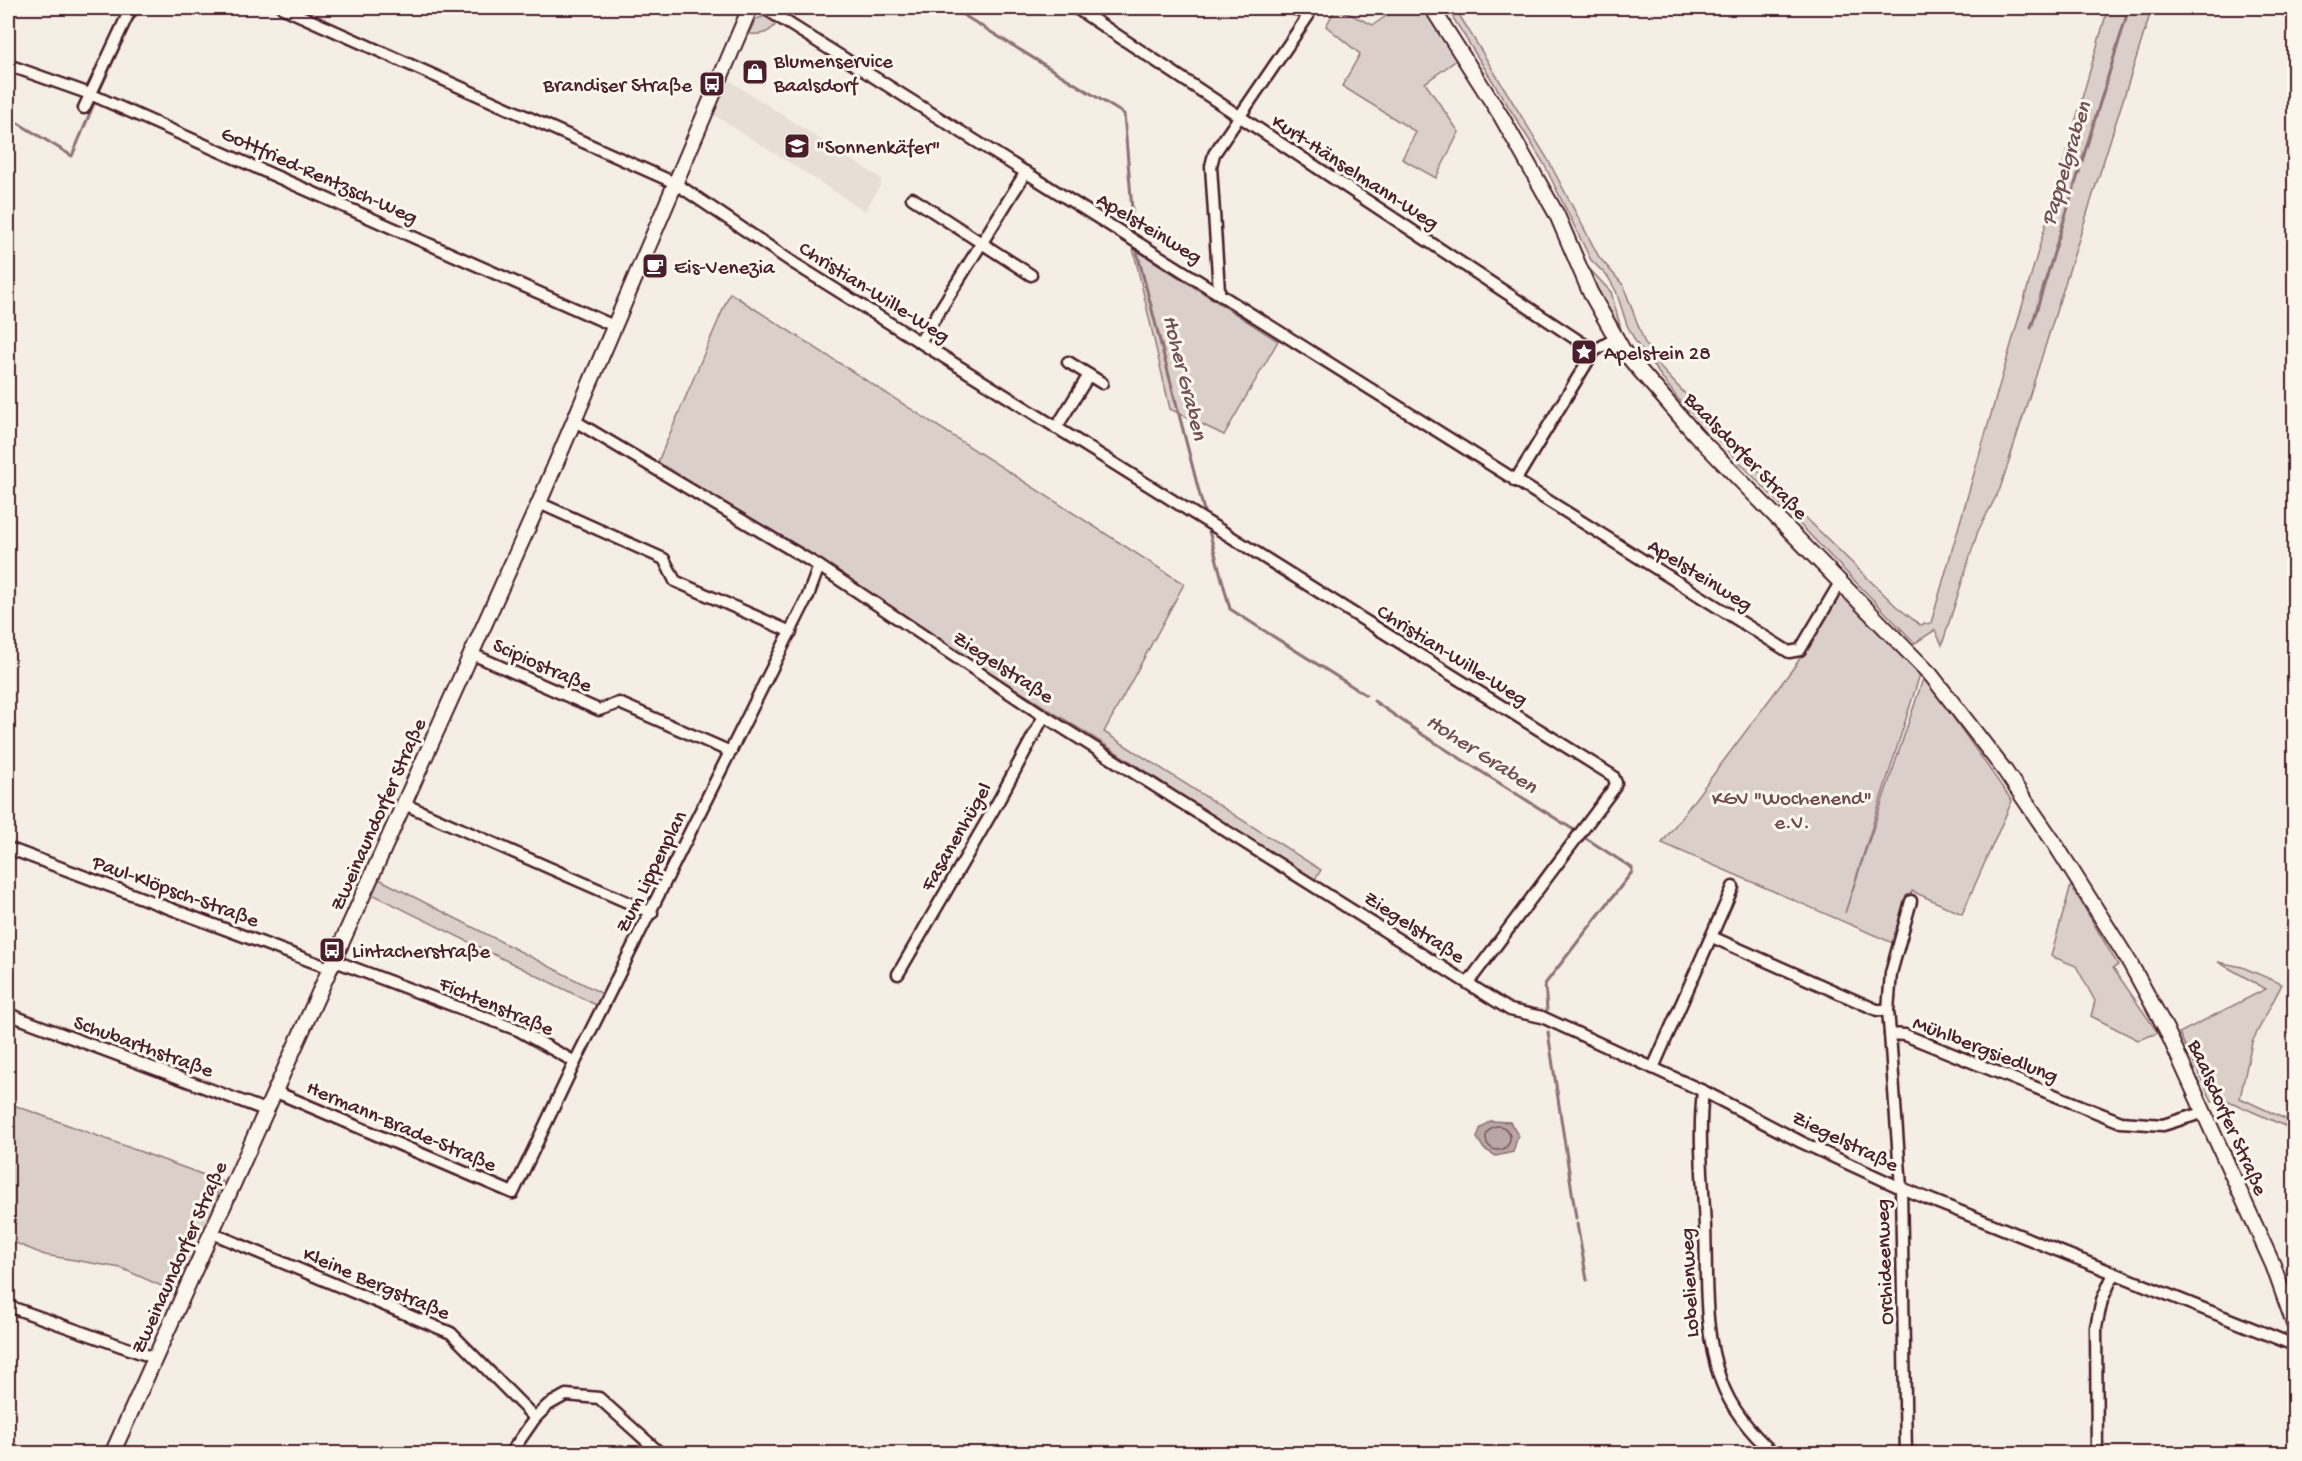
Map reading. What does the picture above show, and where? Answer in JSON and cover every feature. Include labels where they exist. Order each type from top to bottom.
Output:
[{"type":"main road","points":[[575,421],[750,8]]},
{"type":"main road","name":"Baalsdorfer Straße","points":[[1432,8],[1501,116],[1552,206],[1590,292],[1616,338],[1642,376],[1696,435],[1841,581],[1930,675],[2005,771],[2088,894],[2182,1060],[2273,1265],[2295,1324]]},
{"type":"main road","name":"Zweinaundorfer Straße","points":[[112,1454],[268,1111],[575,421]]},
{"type":"street","points":[[84,108],[131,8]]},
{"type":"street","name":"Christian-Wille-Weg","points":[[283,8],[675,183],[795,264],[1613,776],[1616,783],[1614,788],[1468,983]]},
{"type":"street","name":"Apelsteinweg","points":[[764,8],[1088,212],[1219,291],[1515,481],[1789,652],[1800,650],[1841,581]]},
{"type":"street","name":"Kurt-Hänselmann-Weg","points":[[1076,8],[1594,351]]},
{"type":"street","points":[[1219,291],[1211,166],[1214,154],[1308,16],[1295,8]]},
{"type":"street","name":"Gottfried-Rentzsch-Weg","points":[[8,65],[90,94],[614,326]]},
{"type":"street","points":[[920,342],[1026,172]]},
{"type":"street","points":[[912,198],[1031,275]]},
{"type":"street","points":[[1515,481],[1594,351],[1616,338]]},
{"type":"street","points":[[1068,362],[1102,383]]},
{"type":"street","points":[[1056,428],[1089,375]]},
{"type":"street","name":"Ziegelstraße","points":[[575,421],[819,566],[1044,716],[1510,1010],[1542,1017],[1703,1091],[1801,1142],[1901,1188],[2295,1345]]},
{"type":"street","points":[[539,502],[664,559],[675,581],[791,632]]},
{"type":"street","name":"Zum Lippenplan","points":[[513,1192],[574,1062],[652,913],[791,632],[819,566]]},
{"type":"street","name":"Scipiostraße","points":[[472,654],[599,710],[620,703],[731,753]]},
{"type":"street","name":"Fasanenhügel","points":[[898,974],[999,800],[1044,716]]},
{"type":"street","points":[[404,804],[652,913]]},
{"type":"street","name":"Paul-Klöpsch-Straße","points":[[8,848],[333,965]]},
{"type":"street","points":[[1653,1068],[1733,887]]},
{"type":"street","points":[[1888,1010],[1891,973],[1911,900]]},
{"type":"street","name":"Mühlbergsiedlung","points":[[1712,937],[1877,1010],[1888,1010],[1890,1034],[1905,1035],[2121,1122],[2163,1125],[2205,1112]]},
{"type":"street","name":"Fichtenstraße","points":[[333,965],[518,1030],[574,1062]]},
{"type":"street","name":"Schubarthstraße","points":[[8,1014],[268,1111]]},
{"type":"street","name":"Orchideenweg","points":[[1890,1034],[1901,1188],[1906,1454]]},
{"type":"street","name":"Lobelienweg","points":[[1703,1091],[1708,1329],[1712,1352],[1721,1383],[1736,1409],[1751,1430],[1774,1454]]},
{"type":"street","name":"Hermann-Brade-Straße","points":[[276,1092],[513,1192]]},
{"type":"street","name":"Kleine Bergstraße","points":[[212,1233],[451,1334],[535,1418]]},
{"type":"street","points":[[2097,1454],[2096,1327],[2102,1300],[2114,1273]]},
{"type":"street","points":[[8,1306],[155,1358]]},
{"type":"street","points":[[510,1454],[535,1418],[548,1405],[566,1395],[591,1395],[599,1398],[661,1454]]},
{"type":"shaded area","name":"\"Sonnenkäfer\"","points":[[730,81],[880,178],[881,184],[865,211],[714,115]]},
{"type":"green space","points":[[1336,8],[1373,25],[1398,8],[1425,8],[1458,59],[1425,83],[1459,132],[1436,178],[1402,159],[1416,132],[1342,86],[1360,54],[1326,26]]},
{"type":"green space","points":[[1447,8],[1455,8],[1547,158],[1599,257],[1623,285],[1644,341],[1657,364],[1753,466],[1896,606],[1920,625],[1931,623],[2108,8],[2152,8],[2000,489],[1978,531],[1942,645],[1935,630],[1915,643],[1678,399],[1637,344],[1627,325],[1616,291],[1608,277],[1591,260],[1543,162]]},
{"type":"green space","points":[[766,16],[777,23],[771,30],[749,34],[756,19]]},
{"type":"green space","points":[[1133,248],[1278,341],[1224,435],[1170,409]]},
{"type":"green space","points":[[1583,262],[1611,292],[1621,329],[1599,296]]},
{"type":"green space","points":[[730,293],[1184,584],[1104,732],[1321,870],[1314,881],[1099,741],[657,464]]},
{"type":"green space","name":"KGV \"Wochenend\" e.V.","points":[[1843,592],[1921,671],[1845,913],[1924,676],[2012,801],[1962,914],[1912,891],[1895,944],[1662,843],[1797,663],[1835,594]]},
{"type":"green space","points":[[379,879],[605,995],[598,1006],[372,894]]},
{"type":"green space","points":[[2071,885],[2118,965],[2113,968],[2158,1033],[2138,1040],[2091,1016],[2095,1001],[2076,966],[2051,956]]},
{"type":"green space","points":[[2218,962],[2242,967],[2282,984],[2252,1042],[2240,1098],[2294,1123],[2294,1130],[2224,1099],[2212,1101],[2179,1033],[2266,989]]},
{"type":"green space","points":[[8,1103],[223,1182],[217,1192],[219,1205],[189,1271],[182,1269],[173,1287],[178,1289],[177,1293],[121,1268],[45,1255],[8,1240]]},
{"type":"water","points":[[1490,1121],[1510,1122],[1518,1135],[1513,1152],[1496,1156],[1484,1149],[1477,1138],[1480,1129]]},
{"type":"waterway","name":"Hoher Graben","points":[[100,90],[130,23],[141,8]]},
{"type":"waterway","name":"Hoher Graben","points":[[952,8],[1124,114],[1134,233]]},
{"type":"waterway","name":"Pappelgraben","points":[[2031,328],[2129,8]]},
{"type":"waterway","name":"Hoher Graben","points":[[8,117],[72,156],[96,99]]},
{"type":"waterway","name":"Hoher Graben","points":[[1137,252],[1204,511]]},
{"type":"waterway","name":"Hoher Graben","points":[[1209,531],[1230,609],[1366,695]]},
{"type":"waterway","name":"Hoher Graben","points":[[1374,701],[1423,735],[1574,830]]},
{"type":"waterway","name":"Hoher Graben","points":[[1547,1010],[1545,984],[1632,872],[1632,868],[1584,837]]},
{"type":"waterway","name":"Hoher Graben","points":[[1548,1032],[1576,1218]]},
{"type":"waterway","name":"Hoher Graben","points":[[1577,1224],[1587,1280]]},
{"type":"place","name":"Blumenservice Baalsdorf","points":[[755,72]]},
{"type":"place","name":"Brandiser Straße","points":[[712,84]]},
{"type":"place","name":"\"Sonnenkäfer\"","points":[[797,146]]},
{"type":"place","name":"Eis-Venezia","points":[[655,266]]},
{"type":"place","name":"Apelstein 28","points":[[1584,352]]},
{"type":"place","name":"Lintacherstraße","points":[[332,950]]}]
